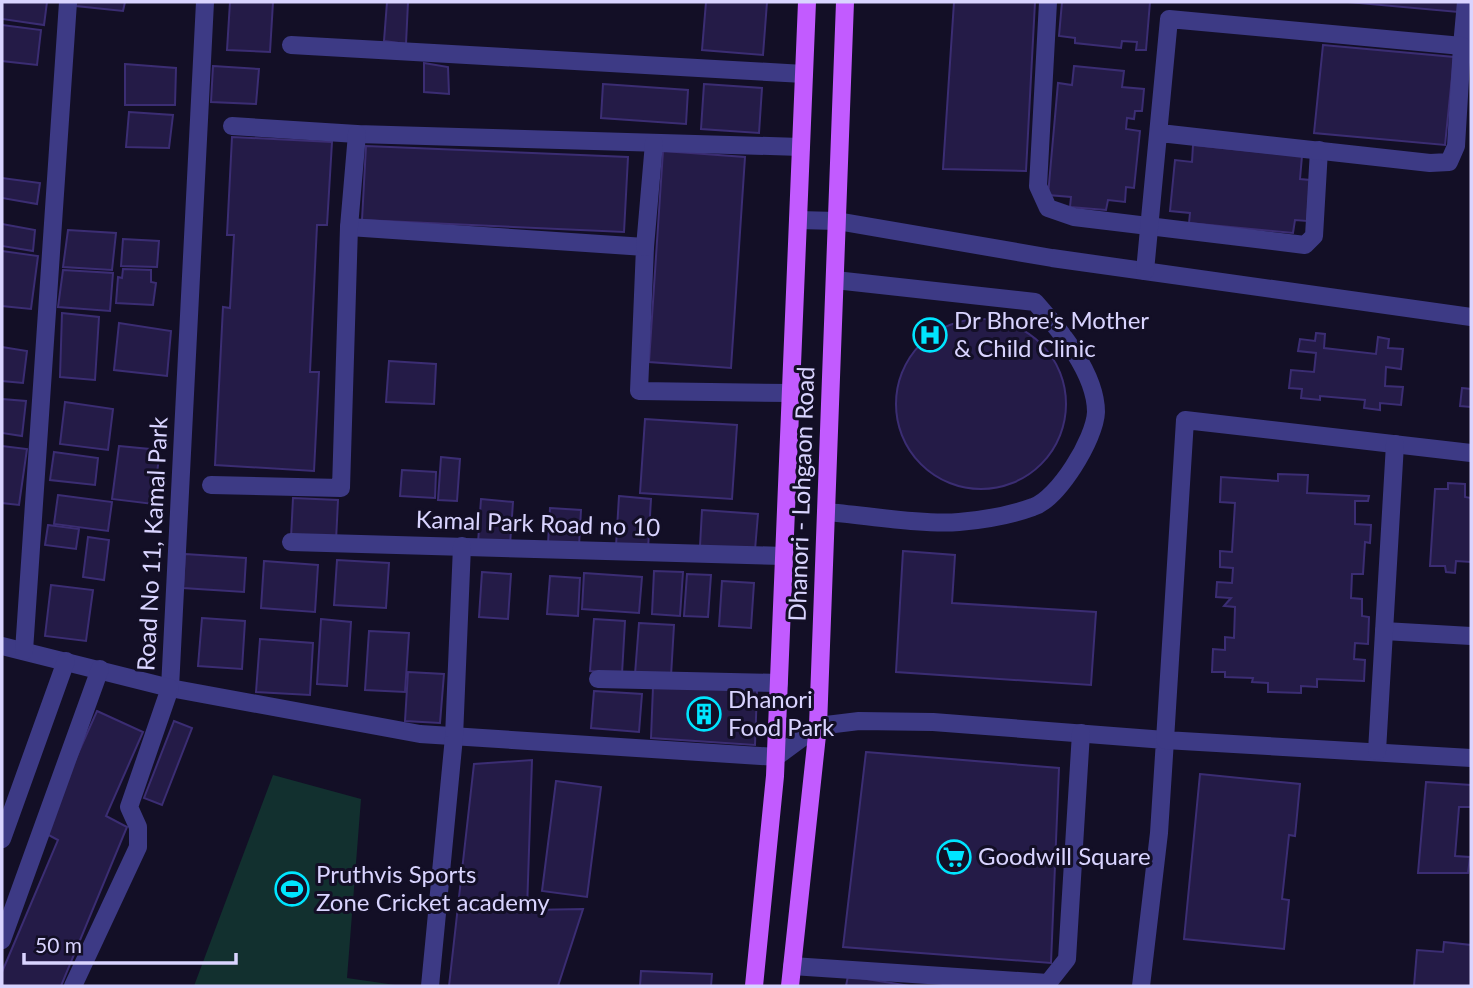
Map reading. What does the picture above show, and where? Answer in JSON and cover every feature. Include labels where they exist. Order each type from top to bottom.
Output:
[{"type":"main road","name":"Dhanori - Lohgaon Road","points":[[754,986],[779,683],[807,2]]},
{"type":"main road","name":"Dhanori - Lohgaon Road","points":[[790,986],[818,726],[845,2]]},
{"type":"street","points":[[24,651],[68,2]]},
{"type":"street","name":"Road No 11, Kamal Park","points":[[205,2],[170,688],[421,734],[775,757]]},
{"type":"street","points":[[1048,2],[1038,186],[1048,208],[1074,217],[1305,245],[1314,236],[1319,150]]},
{"type":"street","points":[[1160,133],[1430,163],[1449,162],[1456,146],[1466,2]]},
{"type":"street","points":[[1145,271],[1170,10],[1462,46]]},
{"type":"street","points":[[291,45],[804,74]]},
{"type":"street","points":[[232,126],[357,134],[801,147]]},
{"type":"street","points":[[211,485],[341,488],[349,227],[357,134]]},
{"type":"street","points":[[654,143],[645,247],[639,391],[790,393]]},
{"type":"street","points":[[798,220],[837,221],[1013,252],[1471,317]]},
{"type":"street","points":[[349,227],[645,247]]},
{"type":"street","points":[[826,512],[958,522],[1035,507],[1066,478],[1085,449],[1096,412],[1089,384],[1067,338],[1035,302],[835,280]]},
{"type":"street","points":[[1141,986],[1159,833],[1185,420],[1471,453]]},
{"type":"street","points":[[1377,751],[1395,444]]},
{"type":"street","name":"Kamal Park Road no 10","points":[[291,542],[784,556]]},
{"type":"street","points":[[430,986],[454,737],[462,546]]},
{"type":"street","points":[[1384,631],[1471,636]]},
{"type":"street","points":[[2,646],[170,688],[129,807],[138,827],[138,847],[73,986]]},
{"type":"street","points":[[2,839],[66,661]]},
{"type":"street","points":[[2,940],[100,670]]},
{"type":"street","points":[[598,679],[779,683]]},
{"type":"street","points":[[775,757],[818,726],[859,722],[933,722],[1165,740],[1471,758]]},
{"type":"street","points":[[792,966],[1048,982],[1067,960],[1081,733]]},
{"type":"green space","name":"Pruthvis Sports Zone Cricket academy","points":[[273,775],[361,799],[347,978],[402,986],[194,986]]},
{"type":"building","points":[[2,2],[47,2],[44,25],[2,19]]},
{"type":"building","points":[[76,2],[125,2],[123,11],[76,6]]},
{"type":"building","points":[[230,2],[273,2],[270,52],[227,50]]},
{"type":"building","points":[[387,2],[408,2],[406,44],[384,41]]},
{"type":"building","points":[[706,2],[767,2],[763,55],[702,50]]},
{"type":"building","points":[[954,2],[1035,2],[1026,171],[943,169]]},
{"type":"building","points":[[1062,2],[1150,2],[1146,50],[1136,50],[1137,42],[1122,41],[1121,48],[1075,43],[1075,38],[1059,36]]},
{"type":"building","points":[[1348,2],[1459,2],[1458,12]]},
{"type":"building","points":[[2,25],[41,30],[37,65],[2,61]]},
{"type":"building","points":[[1323,45],[1454,57],[1445,145],[1314,133]]},
{"type":"building","points":[[424,63],[448,67],[449,94],[424,92]]},
{"type":"building","points":[[125,64],[176,68],[175,105],[125,105]]},
{"type":"building","points":[[213,66],[259,69],[256,104],[211,102]]},
{"type":"building","points":[[1074,66],[1124,71],[1122,87],[1144,89],[1142,111],[1135,111],[1134,119],[1127,118],[1126,129],[1140,131],[1134,188],[1126,187],[1125,202],[1108,200],[1106,210],[1070,207],[1071,197],[1048,195],[1058,83],[1072,85]]},
{"type":"building","points":[[603,84],[688,90],[686,124],[601,118]]},
{"type":"building","points":[[704,84],[762,88],[759,133],[701,129]]},
{"type":"building","points":[[129,112],[173,115],[169,148],[126,147]]},
{"type":"building","points":[[232,137],[332,142],[327,225],[317,225],[310,372],[319,372],[314,471],[215,465],[223,307],[230,308],[234,235],[227,235]]},
{"type":"building","points":[[1193,145],[1302,156],[1300,179],[1310,180],[1307,221],[1295,220],[1293,233],[1189,223],[1190,213],[1170,211],[1175,160],[1192,162]]},
{"type":"building","points":[[366,146],[628,157],[624,232],[362,220]]},
{"type":"building","points":[[663,151],[745,157],[731,368],[649,362]]},
{"type":"building","points":[[2,178],[40,183],[37,204],[2,198]]},
{"type":"building","points":[[2,224],[35,230],[33,251],[2,246]]},
{"type":"building","points":[[68,230],[116,233],[112,270],[63,267]]},
{"type":"building","points":[[123,239],[159,241],[157,267],[121,266]]},
{"type":"building","points":[[2,251],[38,256],[31,309],[2,306]]},
{"type":"building","points":[[123,269],[151,270],[151,282],[156,283],[153,305],[116,303],[118,277],[122,278]]},
{"type":"building","points":[[63,270],[113,273],[110,311],[58,307]]},
{"type":"building","points":[[62,313],[99,317],[95,380],[60,377]]},
{"type":"building","points":[[981,319],[1014,325],[1041,344],[1060,371],[1066,404],[1060,437],[1041,464],[1014,483],[981,489],[948,483],[921,464],[902,437],[896,404],[902,371],[921,344],[948,325]]},
{"type":"building","points":[[119,323],[171,331],[167,376],[114,370]]},
{"type":"building","points":[[1316,333],[1325,334],[1324,348],[1376,354],[1378,337],[1389,339],[1388,348],[1403,349],[1401,369],[1386,367],[1385,386],[1403,387],[1401,405],[1380,403],[1380,410],[1364,408],[1365,400],[1320,396],[1320,400],[1301,398],[1302,389],[1289,388],[1291,370],[1314,372],[1316,353],[1298,351],[1300,339],[1315,341]]},
{"type":"building","points":[[2,347],[27,351],[23,383],[2,381]]},
{"type":"building","points":[[389,361],[436,364],[434,404],[386,402]]},
{"type":"building","points":[[1462,388],[1471,389],[1471,407],[1460,406]]},
{"type":"building","points":[[2,399],[26,401],[22,436],[2,433]]},
{"type":"building","points":[[65,402],[113,409],[108,450],[60,444]]},
{"type":"building","points":[[645,419],[737,425],[732,499],[640,493]]},
{"type":"building","points":[[2,446],[27,449],[19,505],[2,503]]},
{"type":"building","points":[[119,446],[160,450],[153,504],[112,499]]},
{"type":"building","points":[[54,452],[98,458],[95,485],[50,480]]},
{"type":"building","points":[[441,457],[460,459],[457,501],[438,500]]},
{"type":"building","points":[[402,470],[436,472],[435,498],[400,496]]},
{"type":"building","points":[[1278,474],[1308,475],[1307,493],[1369,496],[1368,501],[1355,501],[1355,524],[1371,525],[1370,543],[1365,542],[1363,574],[1352,574],[1351,598],[1362,599],[1362,616],[1369,617],[1368,644],[1355,643],[1354,659],[1365,660],[1364,681],[1317,679],[1317,687],[1301,686],[1301,693],[1268,692],[1268,683],[1252,682],[1253,678],[1225,677],[1225,672],[1212,672],[1213,649],[1225,650],[1225,637],[1234,638],[1235,607],[1224,606],[1231,598],[1216,597],[1217,582],[1232,583],[1233,568],[1220,567],[1220,551],[1232,552],[1235,503],[1220,502],[1221,477],[1278,481]]},
{"type":"building","points":[[1448,483],[1465,484],[1465,497],[1471,498],[1471,562],[1456,561],[1455,573],[1446,572],[1445,566],[1430,566],[1435,489],[1448,489]]},
{"type":"building","points":[[58,495],[112,502],[108,531],[54,524]]},
{"type":"building","points":[[619,496],[651,499],[648,549],[616,546]]},
{"type":"building","points":[[293,498],[338,500],[336,541],[291,538]]},
{"type":"building","points":[[481,499],[513,502],[510,545],[478,543]]},
{"type":"building","points":[[550,508],[581,510],[579,546],[548,544]]},
{"type":"building","points":[[702,510],[758,514],[755,550],[700,546]]},
{"type":"building","points":[[48,525],[79,529],[76,549],[45,545]]},
{"type":"building","points":[[88,537],[109,540],[104,580],[83,577]]},
{"type":"building","points":[[903,551],[955,555],[952,603],[1096,612],[1091,685],[896,672]]},
{"type":"building","points":[[185,554],[246,558],[244,592],[183,588]]},
{"type":"building","points":[[337,560],[389,563],[386,608],[334,605]]},
{"type":"building","points":[[264,561],[318,565],[315,612],[261,608]]},
{"type":"building","points":[[654,571],[683,572],[680,616],[652,614]]},
{"type":"building","points":[[482,572],[511,574],[508,619],[479,617]]},
{"type":"building","points":[[584,573],[642,577],[639,613],[582,609]]},
{"type":"building","points":[[687,574],[711,575],[708,617],[684,616]]},
{"type":"building","points":[[550,576],[580,578],[578,616],[547,614]]},
{"type":"building","points":[[722,581],[754,583],[751,628],[719,626]]},
{"type":"building","points":[[51,585],[93,590],[86,641],[45,636]]},
{"type":"building","points":[[202,618],[245,621],[242,669],[198,666]]},
{"type":"building","points":[[321,619],[351,622],[347,686],[317,684]]},
{"type":"building","points":[[594,619],[625,621],[622,674],[590,671]]},
{"type":"building","points":[[639,623],[674,625],[671,676],[635,674]]},
{"type":"building","points":[[369,631],[409,633],[405,692],[365,690]]},
{"type":"building","points":[[260,639],[313,643],[310,695],[256,692]]},
{"type":"building","points":[[408,672],[444,674],[440,723],[405,721]]},
{"type":"building","name":"Dhanori Food Park","points":[[653,687],[757,690],[755,745],[651,738]]},
{"type":"building","points":[[594,691],[642,694],[639,732],[591,728]]},
{"type":"building","points":[[97,711],[143,732],[106,816],[127,827],[61,986],[2,986],[2,972],[58,840],[43,832]]},
{"type":"building","points":[[174,721],[192,728],[162,805],[144,798]]},
{"type":"building","name":"Goodwill Square","points":[[866,752],[1059,768],[1051,963],[843,947]]},
{"type":"building","points":[[532,760],[527,910],[583,909],[558,986],[449,986],[474,764]]},
{"type":"building","points":[[1200,774],[1300,784],[1295,836],[1289,835],[1282,899],[1289,900],[1284,949],[1184,939]]},
{"type":"building","points":[[556,781],[601,787],[587,897],[542,891]]},
{"type":"building","points":[[1426,782],[1471,785],[1471,807],[1459,807],[1455,856],[1470,857],[1468,873],[1418,873]]},
{"type":"building","points":[[1444,942],[1471,945],[1471,986],[1414,986],[1417,950],[1443,952]]},
{"type":"building","points":[[641,971],[712,974],[711,986],[640,986]]},
{"type":"building","points":[[848,976],[910,986],[846,986]]},
{"type":"place","name":"Dr Bhore's Mother & Child Clinic","points":[[930,335]]},
{"type":"place","name":"Dhanori Food Park","points":[[704,714]]},
{"type":"place","name":"Goodwill Square","points":[[954,857]]},
{"type":"place","name":"Pruthvis Sports Zone Cricket academy","points":[[292,889]]}]
